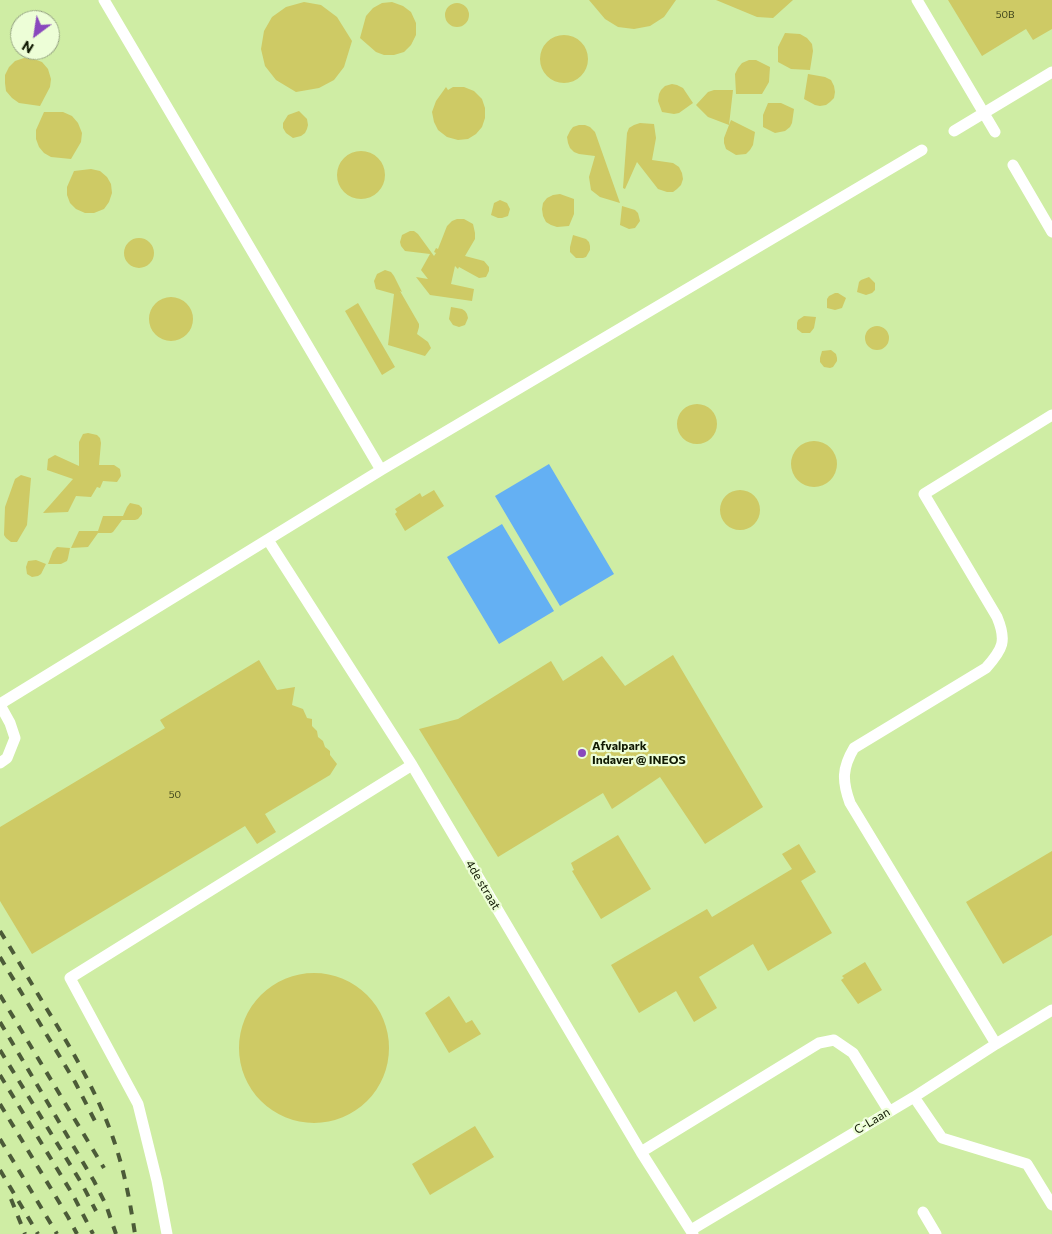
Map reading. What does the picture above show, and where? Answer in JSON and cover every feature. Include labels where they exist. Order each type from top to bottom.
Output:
[{"type":"lane","points":[[104,0],[381,470]]},
{"type":"lane","points":[[917,0],[995,132]]},
{"type":"lane","points":[[954,131],[1052,72]]},
{"type":"lane","points":[[0,763],[7,758],[16,738],[0,705],[381,470],[922,150]]},
{"type":"lane","points":[[1014,165],[1052,232]]},
{"type":"lane","points":[[996,1044],[850,803],[845,789],[844,773],[847,759],[854,748],[986,668],[996,657],[1002,642],[1002,630],[996,616],[924,494],[1052,415]]},
{"type":"lane","name":"4de straat","points":[[268,540],[412,765],[641,1152],[692,1232]]},
{"type":"lane","points":[[168,1234],[138,1104],[70,978],[412,765]]},
{"type":"lane","name":"C-Laan","points":[[692,1232],[888,1111],[914,1097],[1052,1010]]},
{"type":"lane","points":[[641,1152],[819,1043],[834,1040],[853,1052],[888,1111]]},
{"type":"lane","points":[[914,1097],[942,1138],[1027,1164],[1052,1205]]},
{"type":"lane","points":[[923,1212],[936,1234]]},
{"type":"shaded area","points":[[0,0],[1052,0],[1052,1234],[0,1234]]},
{"type":"water","points":[[549,464],[614,574],[560,606],[495,496]]},
{"type":"water","points":[[502,524],[554,611],[499,644],[447,557]]},
{"type":"building","points":[[589,0],[676,0],[664,17],[650,26],[634,29],[618,27],[605,19]]},
{"type":"building","points":[[716,0],[793,0],[773,18],[757,17]]},
{"type":"building","points":[[948,0],[1052,0],[1052,29],[1033,40],[1026,29],[982,56]]},
{"type":"building","points":[[304,2],[321,5],[337,17],[352,41],[344,67],[334,80],[319,88],[296,92],[276,80],[265,66],[261,49],[264,31],[272,17],[286,7]]},
{"type":"building","points":[[392,2],[403,6],[411,12],[416,23],[416,35],[411,45],[404,52],[384,55],[376,52],[360,38],[366,16],[373,8],[382,3]]},
{"type":"building","points":[[457,3],[466,6],[469,15],[466,24],[457,27],[448,24],[445,15],[448,6]]},
{"type":"building","points":[[785,33],[800,34],[812,44],[813,51],[810,70],[791,69],[778,62],[778,47]]},
{"type":"building","points":[[564,35],[573,37],[581,42],[586,50],[588,59],[586,68],[581,76],[573,81],[564,83],[555,81],[547,76],[542,68],[540,59],[542,50],[547,42],[555,37]]},
{"type":"building","points":[[37,60],[42,62],[48,69],[51,79],[50,87],[40,106],[19,103],[6,91],[5,75],[15,61]]},
{"type":"building","points":[[756,60],[770,67],[769,82],[762,94],[736,94],[735,74],[742,63]]},
{"type":"building","points":[[808,74],[831,80],[835,92],[834,98],[826,105],[815,105],[804,99]]},
{"type":"building","points":[[672,84],[683,88],[693,103],[679,113],[674,114],[662,112],[658,101],[661,90],[665,86]]},
{"type":"building","points":[[446,87],[448,90],[453,87],[464,87],[474,91],[482,99],[485,108],[485,118],[482,127],[468,139],[458,140],[447,137],[438,130],[434,122],[432,112],[436,101]]},
{"type":"building","points":[[714,90],[733,90],[729,125],[708,117],[696,105],[708,92]]},
{"type":"building","points":[[768,103],[781,103],[794,109],[792,123],[785,131],[775,133],[763,127],[763,115]]},
{"type":"building","points":[[299,111],[307,119],[308,125],[305,133],[293,138],[286,133],[283,123],[288,115]]},
{"type":"building","points":[[44,112],[63,112],[72,116],[78,123],[82,133],[81,142],[71,159],[51,157],[39,147],[36,139],[36,130]]},
{"type":"building","points":[[731,120],[755,132],[753,145],[746,154],[736,155],[726,149],[724,138]]},
{"type":"building","points":[[640,123],[654,124],[656,138],[652,160],[673,163],[679,167],[682,173],[681,185],[673,192],[658,189],[637,162],[625,189],[623,188],[627,133],[629,128]]},
{"type":"building","points":[[579,125],[590,127],[595,132],[620,203],[600,197],[591,190],[589,177],[595,156],[574,152],[568,143],[567,137],[570,131],[573,127]]},
{"type":"building","points":[[361,151],[370,153],[378,158],[383,166],[385,175],[383,184],[378,192],[370,197],[361,199],[352,197],[344,192],[339,184],[337,175],[339,166],[344,158],[352,153]]},
{"type":"building","points":[[91,169],[100,171],[107,177],[111,184],[112,193],[104,209],[94,213],[85,213],[76,209],[70,203],[67,187],[74,171]]},
{"type":"building","points":[[560,194],[574,199],[574,214],[569,226],[557,227],[551,225],[546,222],[543,216],[543,203],[547,198]]},
{"type":"building","points":[[500,200],[507,203],[510,209],[508,216],[498,218],[491,215],[494,203]]},
{"type":"building","points":[[622,206],[635,210],[638,213],[640,221],[635,228],[629,229],[620,225]]},
{"type":"building","points":[[457,219],[464,219],[473,224],[475,233],[475,239],[465,256],[484,261],[489,267],[486,277],[479,278],[455,266],[451,284],[474,289],[472,301],[430,295],[416,277],[428,279],[421,270],[430,254],[405,251],[400,242],[402,235],[414,231],[434,256],[436,253],[434,252],[436,248],[438,249],[447,226]]},
{"type":"building","points":[[573,235],[586,239],[589,242],[590,250],[586,257],[576,258],[570,252]]},
{"type":"building","points":[[139,238],[150,242],[154,253],[150,264],[139,268],[128,264],[124,253],[128,242]]},
{"type":"building","points":[[385,270],[391,272],[394,276],[402,292],[400,291],[419,324],[417,334],[428,342],[431,348],[425,356],[388,345],[394,294],[376,289],[374,281],[377,274]]},
{"type":"building","points":[[869,277],[875,283],[875,290],[866,295],[857,292],[859,282]]},
{"type":"building","points":[[835,293],[846,298],[842,308],[835,310],[827,308],[827,299]]},
{"type":"building","points":[[167,297],[175,297],[187,303],[193,319],[187,335],[175,341],[167,341],[155,335],[149,323],[149,315],[155,303]]},
{"type":"building","points":[[358,303],[395,367],[382,375],[345,311]]},
{"type":"building","points":[[451,307],[465,311],[468,318],[465,325],[459,327],[453,325],[449,319]]},
{"type":"building","points":[[804,316],[816,317],[814,328],[810,333],[802,333],[797,329],[798,320]]},
{"type":"building","points":[[877,326],[886,329],[889,338],[886,347],[877,350],[868,347],[865,338],[868,329]]},
{"type":"building","points":[[831,350],[836,354],[837,361],[833,367],[824,367],[820,362],[822,351]]},
{"type":"building","points":[[693,404],[701,404],[708,407],[714,413],[717,424],[714,435],[708,441],[701,444],[693,444],[686,441],[680,435],[677,428],[677,420],[680,413],[686,407]]},
{"type":"building","points":[[83,434],[97,435],[100,438],[99,465],[114,465],[120,469],[121,476],[117,482],[103,481],[100,488],[97,487],[91,497],[76,496],[68,512],[43,513],[73,479],[47,470],[48,459],[55,455],[79,466],[79,442]]},
{"type":"building","points":[[814,441],[827,445],[833,451],[837,464],[833,477],[827,483],[814,487],[801,483],[795,477],[791,464],[795,451],[801,445]]},
{"type":"building","points":[[21,475],[31,478],[27,525],[17,542],[11,542],[4,535],[5,507],[15,479]]},
{"type":"building","points":[[434,490],[444,506],[405,531],[395,514],[397,512],[395,509],[420,493],[422,497]]},
{"type":"building","points":[[736,490],[744,490],[751,493],[757,499],[760,510],[757,521],[751,527],[744,530],[736,530],[729,527],[723,521],[720,514],[720,506],[723,499],[729,493]]},
{"type":"building","points":[[130,503],[139,505],[142,508],[142,514],[138,519],[122,520],[113,532],[98,533],[88,547],[71,548],[79,531],[98,531],[103,516],[123,516]]},
{"type":"building","points":[[57,547],[70,548],[67,561],[61,564],[48,564],[53,551]]},
{"type":"building","points":[[36,560],[46,564],[41,574],[32,577],[27,574],[26,567],[28,561]]},
{"type":"building","name":"Afvalpark Indaver @ INEOS","points":[[673,655],[763,807],[705,844],[660,777],[612,809],[603,793],[498,857],[419,729],[458,719],[551,661],[563,681],[602,656],[625,686]]},
{"type":"building","points":[[259,660],[277,690],[295,687],[292,705],[303,709],[307,718],[312,719],[312,726],[317,731],[318,737],[323,741],[337,764],[330,775],[265,814],[276,832],[257,844],[245,826],[32,954],[0,901],[0,827],[165,728],[160,720]]},
{"type":"building","points":[[618,835],[651,889],[601,919],[572,871],[574,870],[571,863]]},
{"type":"building","points":[[799,844],[816,872],[801,881],[832,933],[768,971],[753,944],[699,977],[717,1008],[694,1022],[676,991],[639,1013],[611,965],[707,909],[712,917],[792,869],[782,854]]},
{"type":"building","points":[[1052,851],[1052,935],[1003,964],[966,902]]},
{"type":"building","points":[[865,962],[882,990],[858,1004],[841,980],[844,978],[842,976]]},
{"type":"building","points":[[314,973],[329,974],[343,978],[356,985],[367,995],[377,1006],[384,1019],[388,1033],[388,1063],[384,1077],[377,1090],[367,1101],[356,1111],[343,1118],[329,1122],[314,1123],[299,1122],[285,1118],[272,1111],[261,1101],[251,1090],[244,1077],[240,1063],[239,1048],[240,1033],[244,1019],[251,1006],[261,995],[272,985],[285,978],[299,974]]},
{"type":"building","points":[[449,996],[466,1023],[472,1020],[481,1034],[449,1053],[425,1013]]},
{"type":"building","points":[[475,1126],[494,1157],[430,1195],[412,1164]]},
{"type":"railway","points":[[0,931],[70,1048],[101,1107],[120,1161],[129,1197],[135,1234]]},
{"type":"railway","points":[[0,957],[75,1082],[98,1127]]},
{"type":"railway","points":[[0,995],[104,1168]]},
{"type":"railway","points":[[0,1022],[94,1181],[106,1205],[116,1234]]},
{"type":"railway","points":[[0,1050],[82,1184],[96,1211]]},
{"type":"railway","points":[[0,1075],[73,1195],[93,1234]]},
{"type":"railway","points":[[0,1104],[77,1234]]},
{"type":"railway","points":[[0,1139],[57,1234]]},
{"type":"railway","points":[[0,1170],[38,1234]]},
{"type":"railway","points":[[11,1199],[25,1234]]},
{"type":"place","name":"Afvalpark Indaver @ INEOS","points":[[582,753]]}]
